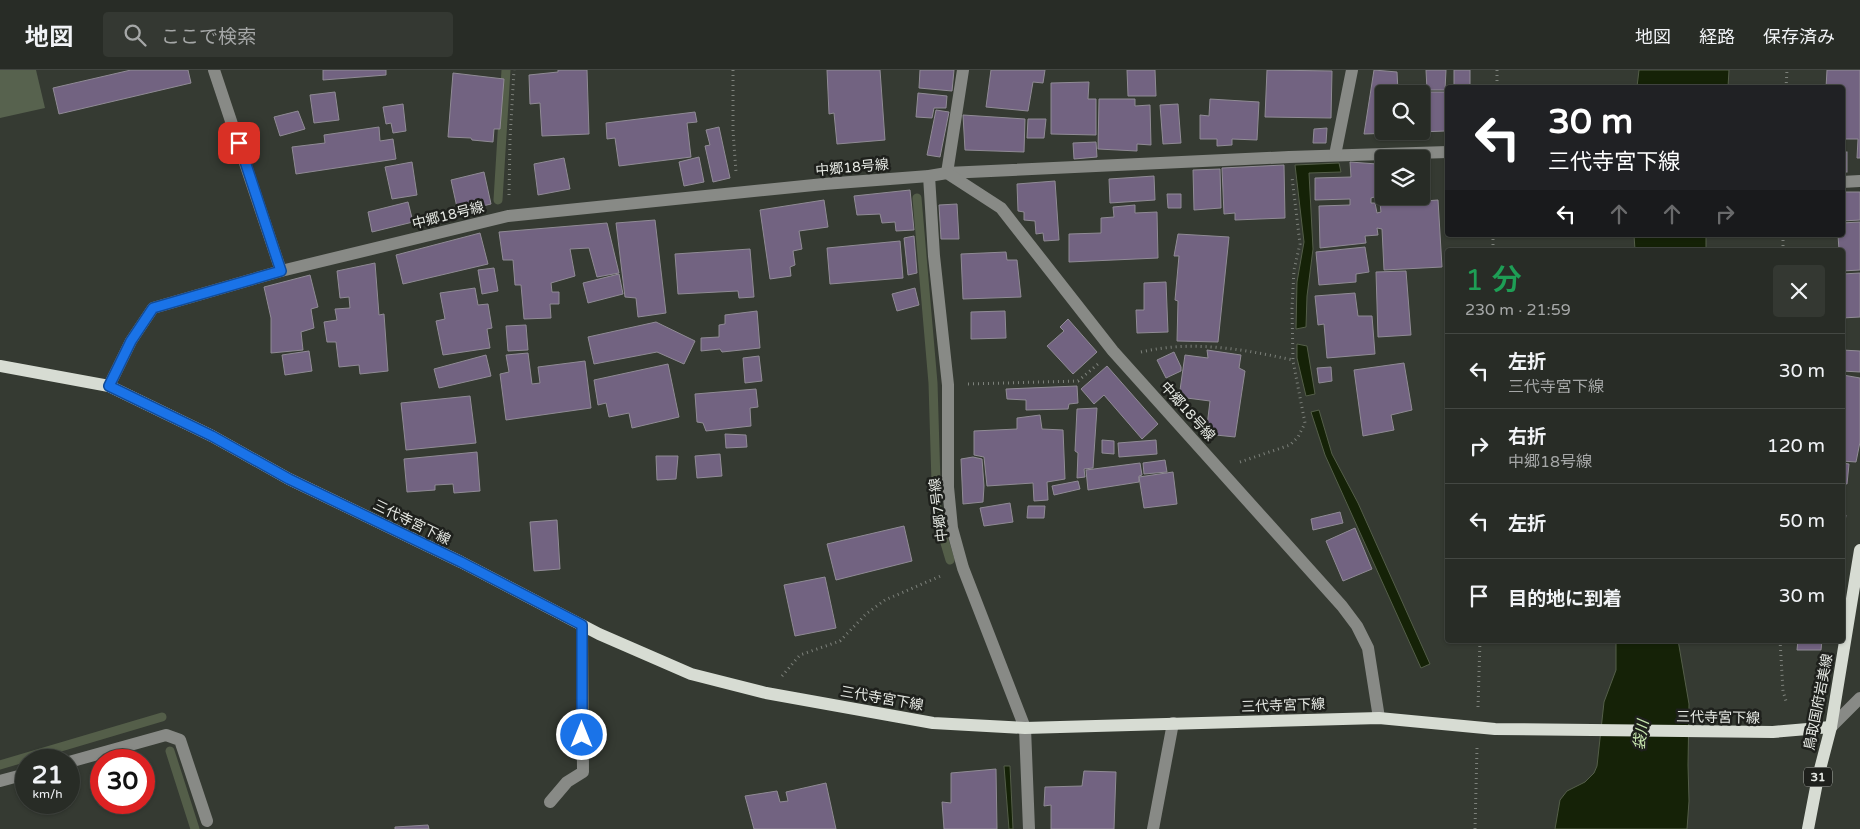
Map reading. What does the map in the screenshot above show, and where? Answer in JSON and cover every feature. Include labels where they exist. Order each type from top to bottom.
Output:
[{"type":"main road","name":"三代寺宮下線","points":[[0,366],[109,386],[212,436],[289,479],[461,562],[582,625],[691,674],[766,693],[933,723],[1024,728],[1379,718],[1495,729],[1773,732],[1831,727]]},
{"type":"main road","name":"鳥取国府岩美線","points":[[1845,642],[1860,550]]},
{"type":"main road","name":"鳥取国府岩美線","points":[[1808,829],[1831,727],[1845,643]]},
{"type":"street","points":[[214,70],[281,271]]},
{"type":"street","points":[[963,70],[948,173],[1335,155],[1445,152]]},
{"type":"street","points":[[1335,155],[1352,70]]},
{"type":"street","name":"中郷18号線","points":[[109,386],[131,341],[153,308],[281,271],[508,216],[948,173],[1001,208],[1116,354],[1342,606],[1357,626],[1368,648],[1379,718]]},
{"type":"street","name":"中郷7号線","points":[[929,176],[934,256],[948,385],[948,487],[952,528],[964,568],[1024,728],[1029,829]]},
{"type":"street","points":[[1845,182],[1860,181]]},
{"type":"street","points":[[550,802],[566,782],[583,772],[582,625]]},
{"type":"street","points":[[1831,727],[1860,698]]},
{"type":"street","points":[[1152,829],[1173,723]]},
{"type":"street","points":[[80,759],[166,735],[180,740],[207,821]]},
{"type":"street","points":[[0,781],[15,777]]},
{"type":"path","points":[[508,216],[514,70]]},
{"type":"path","points":[[733,70],[732,131],[737,193]]},
{"type":"path","points":[[1497,70],[1497,85]]},
{"type":"path","points":[[1786,85],[1787,70]]},
{"type":"path","points":[[1221,469],[1290,445],[1298,437],[1306,423],[1293,360],[1294,270],[1300,244],[1289,157]]},
{"type":"path","points":[[948,385],[1078,381],[1116,354],[1177,346],[1209,346],[1255,352],[1293,360]]},
{"type":"path","points":[[766,693],[800,655],[840,641],[866,614],[885,600],[937,576],[964,568]]},
{"type":"path","points":[[1475,829],[1480,643]]},
{"type":"path","points":[[1780,643],[1783,691],[1786,701]]},
{"type":"shaded area","points":[[0,70],[36,70],[45,108],[0,118]]},
{"type":"water","points":[[1639,70],[1729,70],[1728,85],[1637,85]]},
{"type":"water","points":[[1339,163],[1341,172],[1309,173],[1313,249],[1307,296],[1306,327],[1296,329],[1297,282],[1304,242],[1295,165]]},
{"type":"water","points":[[1634,237],[1706,237],[1706,248],[1635,248]]},
{"type":"water","points":[[1297,344],[1307,346],[1315,394],[1306,396],[1297,358]]},
{"type":"water","points":[[1319,410],[1332,454],[1358,503],[1430,664],[1421,668],[1325,455],[1311,412]]},
{"type":"water","name":"袋川","points":[[1616,643],[1679,643],[1689,704],[1689,801],[1687,829],[1555,829],[1560,800],[1567,791],[1585,782],[1594,773],[1597,766],[1604,702],[1616,670]]},
{"type":"water","points":[[1004,766],[1010,766],[1013,829],[1009,829]]},
{"type":"building","points":[[131,70],[188,70],[191,83],[59,114],[53,88]]},
{"type":"building","points":[[323,70],[386,70],[386,75],[323,80]]},
{"type":"building","points":[[558,70],[587,70],[589,134],[542,136],[540,103],[530,104],[529,75],[558,72]]},
{"type":"building","points":[[827,70],[880,70],[885,140],[837,144],[834,113],[829,114]]},
{"type":"building","points":[[920,70],[954,70],[952,91],[919,88]]},
{"type":"building","points":[[991,70],[1045,70],[1043,83],[1033,82],[1028,111],[986,107]]},
{"type":"building","points":[[1127,70],[1155,70],[1156,96],[1128,96]]},
{"type":"building","points":[[1267,70],[1332,71],[1331,118],[1265,117]]},
{"type":"building","points":[[1374,70],[1397,72],[1398,85],[1375,85],[1375,134],[1364,134]]},
{"type":"building","points":[[1426,70],[1446,70],[1445,90],[1430,90],[1430,85],[1427,85]]},
{"type":"building","points":[[1454,70],[1470,70],[1470,85],[1454,85]]},
{"type":"building","points":[[1827,70],[1860,70],[1860,158],[1857,158],[1858,139],[1845,139],[1845,85],[1826,85]]},
{"type":"building","points":[[453,73],[504,79],[500,129],[494,129],[493,142],[472,140],[471,138],[448,137]]},
{"type":"building","points":[[1089,82],[1088,99],[1096,99],[1096,135],[1051,134],[1051,83]]},
{"type":"building","points":[[335,92],[339,120],[314,123],[310,95]]},
{"type":"building","points":[[1430,92],[1445,92],[1445,131],[1430,132]]},
{"type":"building","points":[[918,93],[947,96],[946,108],[934,108],[932,118],[916,117]]},
{"type":"building","points":[[1099,99],[1135,99],[1135,106],[1150,105],[1151,145],[1137,144],[1137,151],[1098,149]]},
{"type":"building","points":[[1210,99],[1259,102],[1257,140],[1232,139],[1232,145],[1217,146],[1217,139],[1200,139],[1200,115],[1209,116]]},
{"type":"building","points":[[403,104],[406,131],[393,133],[391,123],[386,124],[383,107]]},
{"type":"building","points":[[1178,104],[1181,143],[1163,144],[1160,105]]},
{"type":"building","points":[[936,110],[949,112],[940,157],[927,155]]},
{"type":"building","points":[[298,111],[305,129],[280,136],[274,117]]},
{"type":"building","points":[[695,112],[697,122],[687,123],[691,157],[619,166],[615,138],[607,139],[606,123]]},
{"type":"building","points":[[963,115],[1025,119],[1024,152],[965,150]]},
{"type":"building","points":[[1028,119],[1046,119],[1044,138],[1027,138]]},
{"type":"building","points":[[379,127],[380,141],[393,139],[396,159],[296,174],[292,147],[325,143],[324,135]]},
{"type":"building","points":[[719,127],[730,178],[713,182],[705,146],[710,145],[706,130]]},
{"type":"building","points":[[1327,128],[1326,143],[1313,143],[1314,129]]},
{"type":"building","points":[[1096,142],[1097,157],[1074,159],[1073,143]]},
{"type":"building","points":[[1845,152],[1847,152],[1847,172],[1845,172]]},
{"type":"building","points":[[699,157],[704,182],[684,186],[679,162]]},
{"type":"building","points":[[564,158],[570,189],[538,195],[534,164]]},
{"type":"building","points":[[412,162],[417,195],[392,199],[385,167]]},
{"type":"building","points":[[1350,162],[1375,164],[1375,197],[1371,198],[1371,203],[1375,203],[1377,213],[1381,212],[1380,205],[1430,205],[1430,201],[1438,200],[1442,267],[1384,270],[1382,229],[1377,228],[1378,235],[1365,236],[1366,243],[1320,248],[1319,206],[1350,205],[1350,199],[1315,200],[1315,178],[1351,177]]},
{"type":"building","points":[[1284,165],[1285,218],[1235,220],[1235,213],[1224,214],[1222,168]]},
{"type":"building","points":[[1220,169],[1221,208],[1194,210],[1193,170]]},
{"type":"building","points":[[484,172],[491,204],[458,212],[451,180]]},
{"type":"building","points":[[1154,176],[1155,200],[1110,203],[1109,179]]},
{"type":"building","points":[[1055,181],[1059,240],[1044,241],[1043,233],[1036,234],[1035,221],[1024,220],[1024,212],[1018,211],[1017,184]]},
{"type":"building","points":[[910,190],[914,230],[896,231],[895,222],[882,223],[880,214],[857,215],[854,196]]},
{"type":"building","points":[[1845,192],[1860,192],[1860,220],[1845,221]]},
{"type":"building","points":[[1167,194],[1181,194],[1181,208],[1168,208]]},
{"type":"building","points":[[824,200],[828,227],[799,231],[802,249],[793,251],[795,265],[790,267],[791,276],[770,279],[760,210]]},
{"type":"building","points":[[408,202],[413,222],[372,232],[368,212]]},
{"type":"building","points":[[957,204],[959,239],[941,239],[939,205]]},
{"type":"building","points":[[1135,205],[1135,213],[1157,212],[1158,258],[1069,262],[1069,234],[1101,233],[1101,218],[1114,217],[1113,207]]},
{"type":"building","points":[[655,220],[666,313],[638,317],[636,298],[625,297],[616,223]]},
{"type":"building","points":[[1860,222],[1860,270],[1845,271],[1845,248],[1839,248],[1838,237],[1845,237],[1845,223]]},
{"type":"building","points":[[607,223],[619,273],[597,277],[589,248],[570,249],[575,276],[551,283],[552,292],[559,292],[559,304],[550,304],[551,318],[524,319],[521,285],[515,285],[513,260],[503,260],[499,232]]},
{"type":"building","points":[[480,233],[488,264],[403,284],[396,255]]},
{"type":"building","points":[[1178,234],[1229,237],[1218,342],[1177,341],[1178,301],[1175,300],[1179,256],[1174,256]]},
{"type":"building","points":[[914,236],[917,273],[908,275],[904,238]]},
{"type":"building","points":[[900,241],[903,278],[830,284],[827,248]]},
{"type":"building","points":[[1365,247],[1369,272],[1356,274],[1356,282],[1319,285],[1316,252]]},
{"type":"building","points":[[750,249],[754,297],[739,298],[738,291],[678,294],[675,254]]},
{"type":"building","points":[[1006,252],[1007,260],[1017,260],[1021,297],[963,299],[961,254]]},
{"type":"building","points":[[375,263],[379,315],[384,314],[388,371],[360,374],[359,365],[339,367],[336,342],[327,342],[324,322],[337,320],[335,309],[350,308],[349,297],[340,298],[337,271]]},
{"type":"building","points":[[494,268],[498,291],[482,294],[478,270]]},
{"type":"building","points":[[1406,271],[1411,335],[1378,337],[1376,272]]},
{"type":"building","points":[[1860,273],[1860,317],[1845,318],[1845,274]]},
{"type":"building","points":[[619,274],[623,294],[588,303],[583,283]]},
{"type":"building","points":[[310,275],[318,307],[311,309],[314,328],[301,332],[303,350],[271,353],[271,318],[264,287]]},
{"type":"building","points":[[1166,282],[1168,332],[1137,333],[1136,310],[1144,310],[1144,283]]},
{"type":"building","points":[[475,288],[478,305],[488,304],[492,328],[487,329],[490,348],[443,355],[436,321],[445,319],[440,293]]},
{"type":"building","points":[[915,288],[919,305],[897,311],[892,294]]},
{"type":"building","points":[[1355,293],[1358,316],[1372,316],[1375,354],[1327,358],[1324,324],[1318,325],[1315,296]]},
{"type":"building","points":[[757,311],[760,348],[722,352],[720,349],[701,351],[701,338],[719,337],[719,325],[725,324],[725,315]]},
{"type":"building","points":[[1005,311],[1006,338],[971,339],[971,312]]},
{"type":"building","points":[[1068,319],[1097,352],[1073,374],[1047,346],[1064,331],[1060,327]]},
{"type":"building","points":[[656,322],[695,341],[684,364],[657,352],[594,364],[588,337]]},
{"type":"building","points":[[526,325],[528,350],[508,351],[506,326]]},
{"type":"building","points":[[1207,350],[1241,355],[1239,368],[1245,371],[1235,437],[1206,434],[1210,401],[1179,397],[1185,355],[1208,358]]},
{"type":"building","points":[[1845,350],[1860,351],[1860,372],[1845,371]]},
{"type":"building","points":[[309,351],[312,371],[285,375],[282,355]]},
{"type":"building","points":[[1174,352],[1181,371],[1166,378],[1157,360]]},
{"type":"building","points":[[528,353],[532,384],[540,383],[538,367],[585,361],[591,408],[506,420],[500,374],[509,372],[506,355]]},
{"type":"building","points":[[486,355],[491,376],[439,388],[434,369]]},
{"type":"building","points":[[759,356],[762,381],[745,383],[743,358]]},
{"type":"building","points":[[1404,363],[1412,410],[1391,415],[1394,430],[1363,436],[1354,370]]},
{"type":"building","points":[[668,364],[679,417],[632,428],[629,413],[609,417],[606,403],[598,405],[594,380]]},
{"type":"building","points":[[1107,366],[1158,424],[1142,439],[1104,395],[1094,404],[1081,389]]},
{"type":"building","points":[[1331,367],[1332,381],[1319,383],[1317,368]]},
{"type":"building","points":[[1845,375],[1860,378],[1860,442],[1856,462],[1845,461]]},
{"type":"building","points":[[1077,386],[1078,403],[1069,404],[1068,409],[1026,410],[1026,400],[1007,399],[1006,389]]},
{"type":"building","points":[[756,389],[758,407],[750,408],[751,426],[706,431],[703,423],[697,422],[695,394]]},
{"type":"building","points":[[470,396],[476,443],[406,450],[401,403]]},
{"type":"building","points":[[1097,408],[1093,468],[1084,469],[1085,477],[1077,478],[1078,453],[1075,451],[1077,409]]},
{"type":"building","points":[[1040,415],[1042,429],[1063,430],[1065,479],[1047,482],[1048,500],[1034,501],[1033,483],[987,486],[984,457],[974,455],[974,431],[1017,429],[1017,418]]},
{"type":"building","points":[[725,434],[746,435],[747,447],[726,448]]},
{"type":"building","points":[[1102,440],[1114,441],[1114,454],[1102,453]]},
{"type":"building","points":[[1156,440],[1157,454],[1119,457],[1118,443]]},
{"type":"building","points":[[477,452],[480,491],[454,493],[453,484],[435,485],[435,490],[407,492],[404,459]]},
{"type":"building","points":[[720,454],[722,476],[697,478],[695,456]]},
{"type":"building","points":[[656,456],[678,456],[676,479],[657,480]]},
{"type":"building","points":[[973,457],[982,459],[983,502],[963,504],[961,459]]},
{"type":"building","points":[[1165,460],[1167,472],[1144,474],[1143,463]]},
{"type":"building","points":[[1140,463],[1142,475],[1139,476],[1139,482],[1088,490],[1086,470]]},
{"type":"building","points":[[1845,463],[1849,464],[1847,484],[1845,484]]},
{"type":"building","points":[[1173,472],[1177,504],[1144,508],[1139,477]]},
{"type":"building","points":[[1078,481],[1080,489],[1054,495],[1052,486]]},
{"type":"building","points":[[1010,503],[1013,522],[984,526],[980,508]]},
{"type":"building","points":[[1028,506],[1045,506],[1044,518],[1027,518]]},
{"type":"building","points":[[1340,512],[1343,523],[1313,530],[1311,519]]},
{"type":"building","points":[[557,520],[560,569],[534,571],[530,522]]},
{"type":"building","points":[[904,526],[912,561],[836,580],[827,544]]},
{"type":"building","points":[[1355,528],[1372,569],[1343,581],[1326,541]]},
{"type":"building","points":[[825,577],[836,628],[795,636],[784,585]]},
{"type":"building","points":[[1798,643],[1822,643],[1821,650],[1797,650]]},
{"type":"building","points":[[996,769],[997,829],[944,829],[942,802],[951,803],[951,773]]},
{"type":"building","points":[[1084,771],[1116,772],[1114,829],[1051,829],[1051,805],[1044,806],[1045,787],[1082,786]]},
{"type":"building","points":[[826,783],[836,829],[754,829],[745,796],[777,791],[780,802],[788,801],[786,792]]},
{"type":"building","points":[[428,825],[429,829],[395,829],[395,827]]},
{"type":"waterway","points":[[498,200],[506,70]]},
{"type":"waterway","points":[[917,198],[933,383],[937,516],[950,560]]},
{"type":"waterway","points":[[0,765],[162,717]]},
{"type":"waterway","points":[[170,751],[195,829]]},
{"type":"route","points":[[239,143],[281,271],[153,308],[131,341],[109,386],[212,436],[289,479],[461,562],[582,625],[582,735]]}]
